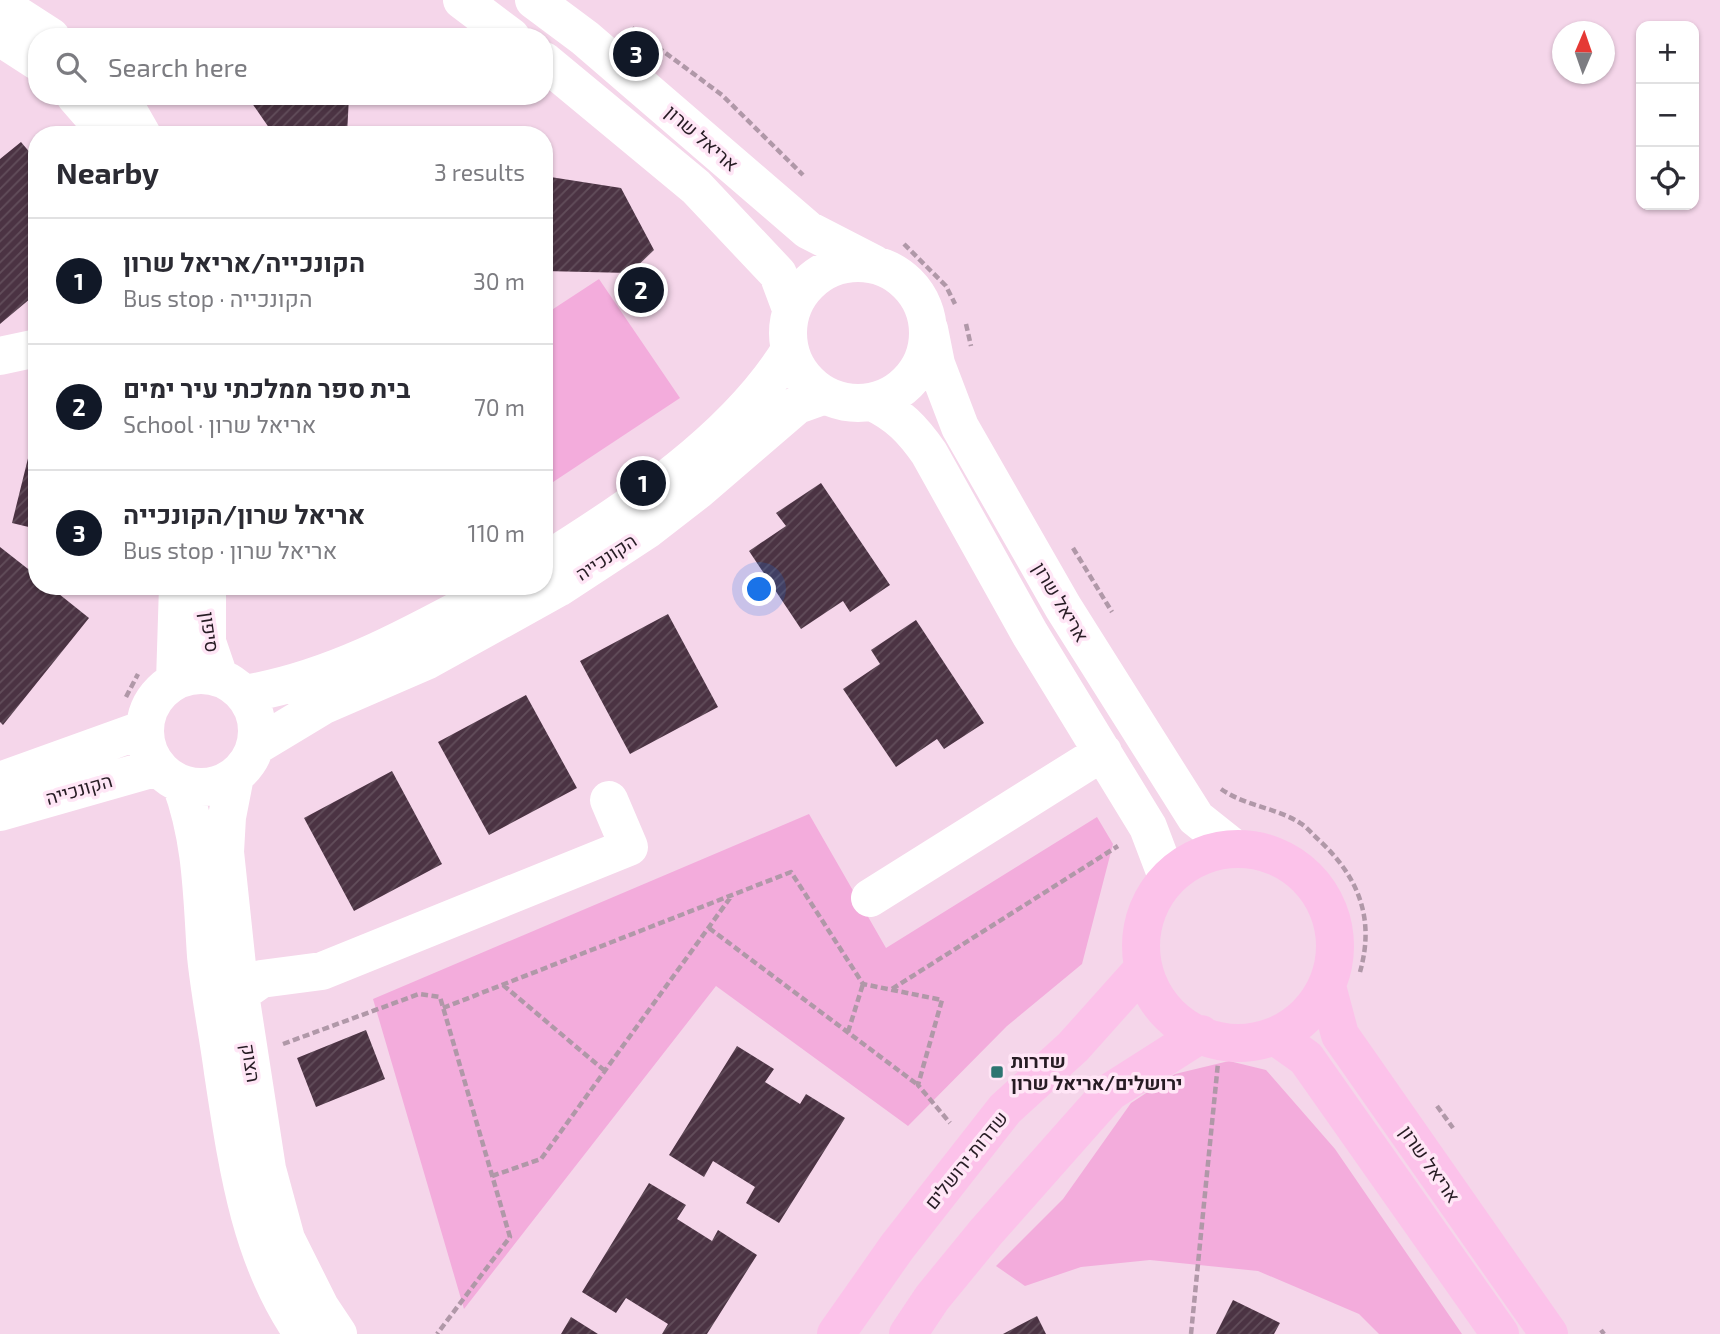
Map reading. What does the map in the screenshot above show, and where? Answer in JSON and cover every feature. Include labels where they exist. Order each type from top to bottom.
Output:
[{"type":"main road","points":[[1235,849],[1268,854],[1278,859],[1297,869],[1319,892],[1333,922],[1335,954],[1343,982],[1313,1013],[1275,1036],[1248,1043],[1211,1037],[1175,1020],[1159,1002],[1142,970],[1142,929],[1151,903],[1167,877],[1210,850],[1235,849]]},
{"type":"main road","name":"שדרות ירושלים","points":[[836,1334],[1005,1109],[1073,1047],[1142,970]]},
{"type":"main road","name":"אריאל שרון","points":[[1343,982],[1340,1035],[1549,1334]]},
{"type":"main road","points":[[1275,1036],[1306,1058],[1500,1334]]},
{"type":"main road","points":[[908,1334],[932,1298],[986,1232],[1110,1092],[1211,1037]]},
{"type":"street","points":[[462,0],[499,28]]},
{"type":"street","name":"אריאל שרון","points":[[534,0],[585,38],[808,230],[876,264]]},
{"type":"street","points":[[0,4],[37,28]]},
{"type":"street","points":[[0,37],[28,55]]},
{"type":"street","points":[[553,68],[696,187],[778,274],[791,309]]},
{"type":"street","points":[[83,105],[101,126]]},
{"type":"street","points":[[122,105],[137,126]]},
{"type":"street","points":[[855,262],[876,264],[896,273],[914,288],[925,307],[929,329],[927,351],[912,379],[901,390],[872,402],[848,403],[825,395],[797,368],[790,350],[788,323],[791,309],[809,283],[835,266],[855,262]]},
{"type":"street","name":"אריאל שרון","points":[[929,329],[936,365],[960,426],[1056,595],[1196,818],[1235,849]]},
{"type":"street","points":[[0,356],[28,350]]},
{"type":"street","name":"הקונכייה","points":[[553,556],[590,533],[679,468],[759,394],[790,350]]},
{"type":"street","name":"הקונכייה","points":[[553,591],[648,529],[697,491],[797,405],[825,395]]},
{"type":"street","points":[[872,402],[891,411],[911,429],[929,453],[1017,612],[1148,827],[1167,877]]},
{"type":"street","points":[[175,681],[178,595]]},
{"type":"street","name":"סיפון","points":[[207,595],[207,642],[232,686]]},
{"type":"street","points":[[232,686],[257,720],[245,761],[210,787],[169,776],[150,756],[134,714],[175,681],[194,675],[232,686],[313,678],[415,634],[486,595]]},
{"type":"street","name":"הקונכייה","points":[[245,761],[313,710],[428,660],[545,595]]},
{"type":"street","name":"הקונכייה","points":[[0,781],[134,714]]},
{"type":"street","points":[[870,898],[1103,752]]},
{"type":"street","name":"הצוק","points":[[245,761],[227,817],[225,852],[240,994],[267,1169],[286,1239],[320,1307],[338,1334]]},
{"type":"street","name":"הקונכייה","points":[[0,812],[169,776]]},
{"type":"street","name":"הצוק","points":[[169,776],[194,818],[199,849],[207,960],[239,1175],[259,1249],[303,1334]]},
{"type":"street","points":[[240,994],[261,979],[322,971],[629,847],[609,800]]},
{"type":"path","points":[[134,714],[139,665]]},
{"type":"path","points":[[1213,784],[1241,803],[1300,823],[1330,851],[1354,880],[1364,904],[1365,955],[1343,982]]},
{"type":"path","points":[[891,990],[1126,842]]},
{"type":"path","points":[[443,1008],[791,873],[863,984],[942,1000],[918,1085]]},
{"type":"path","points":[[492,1176],[541,1159],[732,896]]},
{"type":"path","points":[[709,928],[918,1085],[972,1151]]},
{"type":"path","points":[[848,1032],[863,984]]},
{"type":"path","points":[[503,985],[605,1071]]},
{"type":"path","points":[[250,1056],[419,994],[440,997],[510,1237],[437,1334]]},
{"type":"path","points":[[1191,1334],[1211,1037]]},
{"type":"shaded area","points":[[599,279],[680,398],[553,482],[553,309]]},
{"type":"shaded area","points":[[809,814],[886,948],[1097,817],[1113,844],[1082,964],[1007,1026],[908,1126],[716,986],[464,1309],[373,999]]},
{"type":"shaded area","points":[[1229,1061],[1266,1070],[1335,1149],[1462,1334],[1379,1334],[1359,1314],[1258,1271],[1150,1260],[1081,1267],[1025,1286],[996,1266],[1063,1199],[1131,1103],[1175,1074]]},
{"type":"building","points":[[253,105],[349,105],[347,126],[268,126]]},
{"type":"building","points":[[21,142],[28,150],[28,301],[0,324],[0,159]]},
{"type":"building","points":[[553,177],[621,188],[654,250],[630,273],[553,271]]},
{"type":"building","points":[[28,458],[28,527],[12,523]]},
{"type":"building","points":[[821,483],[890,585],[850,612],[843,601],[801,629],[749,551],[786,526],[776,513]]},
{"type":"building","points":[[0,547],[28,569],[28,595],[60,595],[89,618],[3,725],[0,722]]},
{"type":"building","points":[[668,614],[718,707],[630,754],[580,661]]},
{"type":"building","points":[[916,620],[984,723],[944,749],[937,739],[896,767],[843,689],[880,664],[871,650]]},
{"type":"building","points":[[526,695],[577,788],[489,835],[438,742]]},
{"type":"building","points":[[392,771],[442,864],[354,911],[304,818]]},
{"type":"building","points":[[366,1030],[385,1079],[316,1107],[297,1058]]},
{"type":"building","points":[[737,1046],[774,1069],[765,1082],[800,1104],[806,1094],[845,1118],[779,1223],[746,1203],[755,1187],[713,1161],[704,1177],[669,1155]]},
{"type":"building","points":[[649,1183],[686,1205],[677,1219],[712,1241],[718,1230],[757,1255],[707,1334],[662,1334],[668,1324],[626,1298],[616,1313],[582,1292]]},
{"type":"building","points":[[1233,1300],[1280,1323],[1274,1334],[1216,1334]]},
{"type":"building","points":[[1037,1316],[1046,1334],[1003,1334]]},
{"type":"building","points":[[571,1317],[598,1334],[561,1334]]},
{"type":"place","name":"אריאל שרון/הקונכייה","points":[[636,54]]},
{"type":"place","name":"בית ספר ממלכתי עיר ימים","points":[[641,290]]},
{"type":"place","name":"הקונכייה/אריאל שרון","points":[[643,483]]},
{"type":"place","name":"שדרות ירושלים/אריאל שרון","points":[[997,1072]]}]
